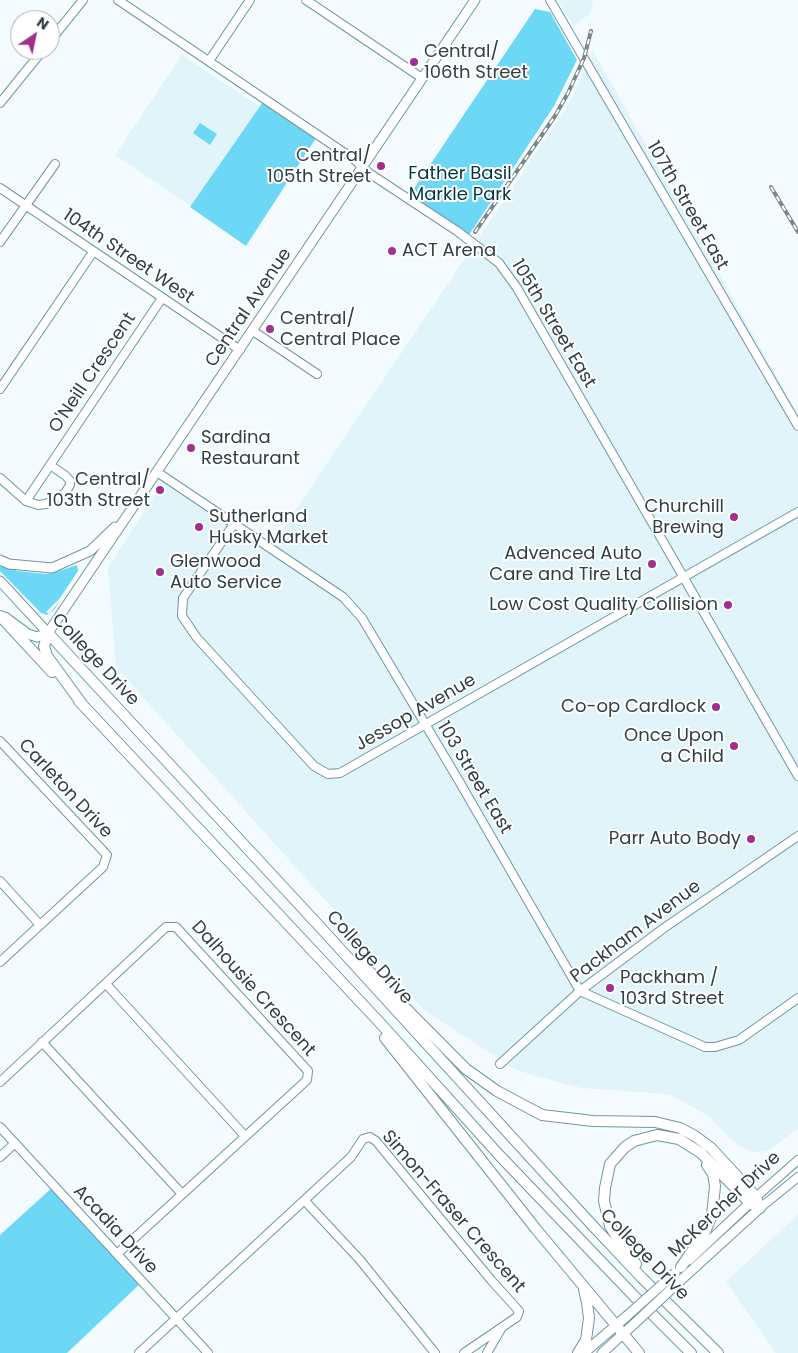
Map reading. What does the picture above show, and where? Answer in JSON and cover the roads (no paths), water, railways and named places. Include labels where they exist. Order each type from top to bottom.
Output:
[{"type":"highway","name":"College Drive","points":[[0,615],[381,1024],[500,1156],[646,1309],[691,1353]]},
{"type":"highway","points":[[48,633],[44,646],[47,656],[82,704]]},
{"type":"highway","name":"College Drive","points":[[48,633],[321,928],[592,1226],[694,1331],[718,1353]]},
{"type":"highway","points":[[321,928],[338,940],[466,1069],[497,1091],[542,1114],[593,1121],[655,1122],[680,1128],[711,1148],[755,1203]]},
{"type":"highway","points":[[342,984],[536,1230],[639,1353]]},
{"type":"highway","points":[[694,1331],[625,1250],[610,1226],[604,1200],[610,1164],[624,1147],[634,1141],[657,1135],[679,1138],[701,1153],[755,1203]]},
{"type":"highway","points":[[679,1273],[704,1234],[712,1215],[715,1197],[713,1174],[701,1153]]},
{"type":"highway","points":[[578,1353],[586,1340],[589,1318],[588,1302],[583,1286]]},
{"type":"main road","name":"Central Avenue","points":[[48,633],[475,0]]},
{"type":"main road","points":[[0,560],[9,564],[52,568],[90,551],[126,517]]},
{"type":"main road","name":"College Drive","points":[[0,581],[48,633]]},
{"type":"main road","points":[[0,615],[28,634],[38,637],[48,633]]},
{"type":"main road","name":"McKercher Drive","points":[[602,1353],[628,1315],[679,1273],[755,1203]]},
{"type":"main road","name":"McKercher Drive","points":[[584,1353],[619,1330],[634,1324],[679,1273]]},
{"type":"street","points":[[60,29],[83,0]]},
{"type":"street","name":"105th Street East","points":[[118,0],[355,160],[369,173],[462,234],[499,264],[517,288],[798,776]]},
{"type":"street","points":[[209,61],[250,0]]},
{"type":"street","points":[[306,0],[422,78]]},
{"type":"street","name":"107th Street East","points":[[550,0],[798,426]]},
{"type":"street","points":[[0,103],[35,60]]},
{"type":"street","points":[[0,242],[55,164]]},
{"type":"street","name":"104th Street West","points":[[0,188],[240,350]]},
{"type":"street","points":[[0,389],[93,252]]},
{"type":"street","name":"O'Neill Crescent","points":[[26,501],[162,298]]},
{"type":"street","points":[[253,331],[317,374]]},
{"type":"street","points":[[0,478],[26,501],[38,505],[46,504],[65,493],[70,481],[50,465]]},
{"type":"street","name":"103 Street East","points":[[157,472],[343,597],[362,618],[459,781],[580,992]]},
{"type":"street","name":"Jessop Avenue","points":[[234,524],[183,598],[182,616],[197,638],[314,766],[328,774],[340,773],[798,512]]},
{"type":"street","name":"Carleton Drive","points":[[0,741],[106,855],[103,868],[0,962]]},
{"type":"street","name":"Packham Avenue","points":[[500,1064],[580,992],[664,928],[798,836]]},
{"type":"street","points":[[0,882],[40,925]]},
{"type":"street","name":"Dalhousie Crescent","points":[[0,1082],[166,928],[176,927],[308,1071],[307,1080],[118,1254]]},
{"type":"street","points":[[106,984],[245,1136]]},
{"type":"street","points":[[580,992],[705,1047],[715,1047],[739,1040],[798,998]]},
{"type":"street","points":[[42,1042],[182,1194]]},
{"type":"street","name":"Acadia Drive","points":[[0,1127],[208,1353]]},
{"type":"street","name":"Simon-Fraser Crescent","points":[[139,1353],[351,1158],[363,1139],[370,1137],[373,1138],[519,1311],[517,1317],[464,1353]]},
{"type":"street","points":[[0,1157],[15,1143]]},
{"type":"street","name":"McKercher Drive","points":[[755,1203],[798,1160]]},
{"type":"street","name":"McKercher Drive","points":[[755,1203],[798,1177]]},
{"type":"street","points":[[305,1201],[360,1260],[435,1353]]},
{"type":"street","name":"Simon-Fraser Crescent","points":[[487,1353],[502,1327]]},
{"type":"railway","points":[[475,232],[555,116],[584,58],[591,31]]},
{"type":"railway","points":[[771,187],[798,232]]},
{"type":"place","name":"Central/ 106th Street","points":[[414,62]]},
{"type":"place","name":"Central/ 105th Street","points":[[381,166]]},
{"type":"place","name":"ACT Arena","points":[[392,251]]},
{"type":"place","name":"Central/ Central Place","points":[[270,329]]},
{"type":"place","name":"Sardina Restaurant","points":[[191,448]]},
{"type":"place","name":"Central/ 103th Street","points":[[160,490]]},
{"type":"place","name":"Churchill Brewing","points":[[734,517]]},
{"type":"place","name":"Sutherland Husky Market","points":[[199,527]]},
{"type":"place","name":"Advenced Auto Care and Tire Ltd","points":[[652,564]]},
{"type":"place","name":"Glenwood Auto Service","points":[[160,572]]},
{"type":"place","name":"Low Cost Quality Collision","points":[[728,605]]},
{"type":"place","name":"Co-op Cardlock","points":[[716,707]]},
{"type":"place","name":"Once Upon a Child","points":[[734,746]]},
{"type":"place","name":"Parr Auto Body","points":[[751,839]]},
{"type":"place","name":"Packham / 103rd Street","points":[[610,988]]},
{"type":"park label","name":"Father Basil Markle Park","points":[[460,184]]}]
